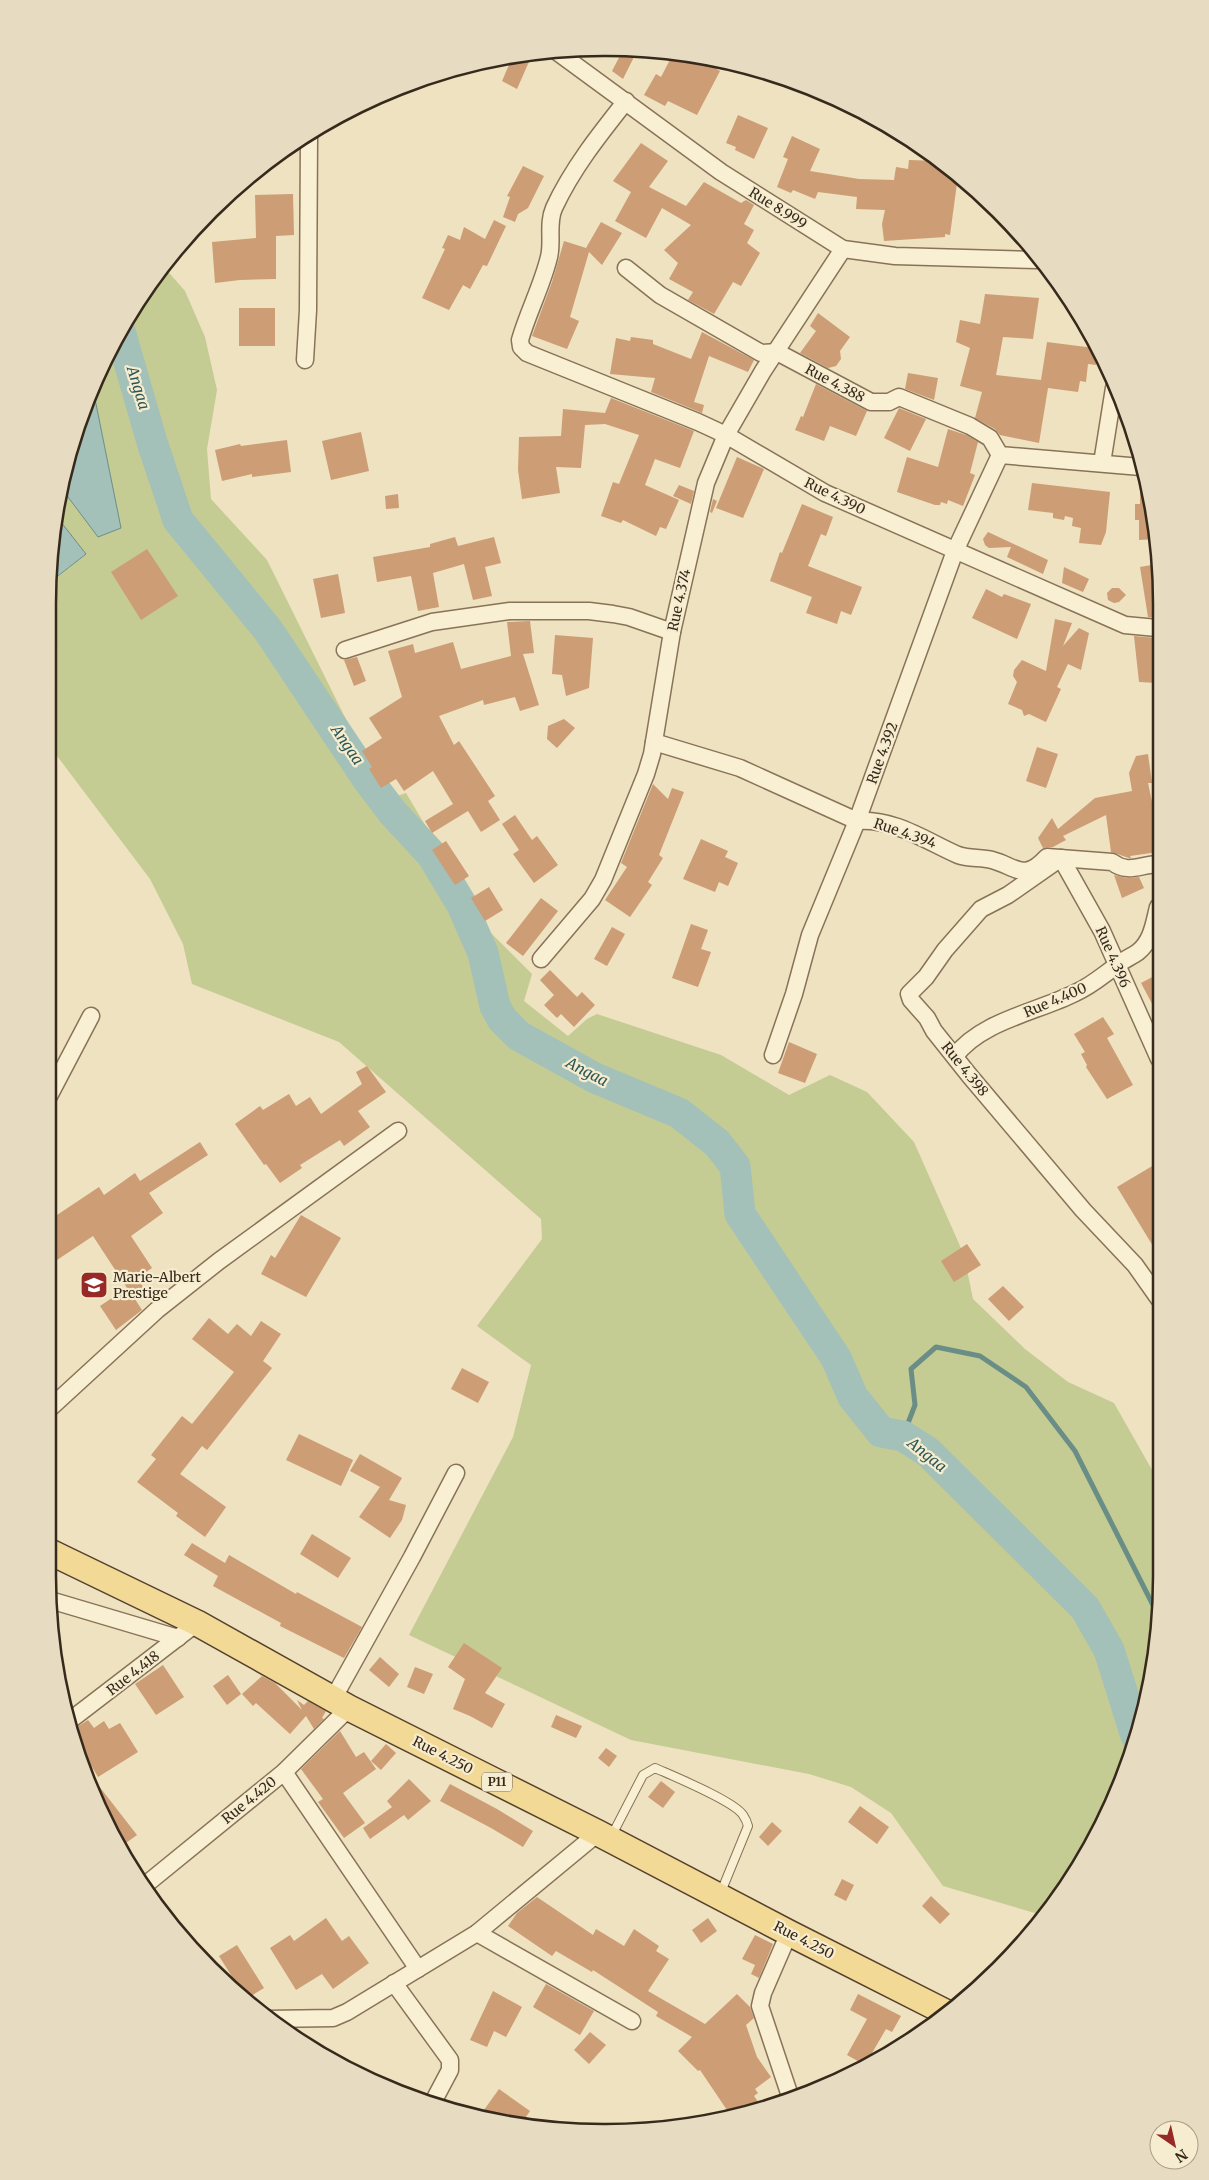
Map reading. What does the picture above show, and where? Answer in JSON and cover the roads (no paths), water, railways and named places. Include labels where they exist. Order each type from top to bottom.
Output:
[{"type":"main road","name":"Rue 4.250","points":[[56,1556],[188,1630],[341,1703],[939,2009]]},
{"type":"street","name":"Rue 8.999","points":[[567,57],[721,172],[843,249],[895,256],[1030,260]]},
{"type":"street","name":"Rue 4.390","points":[[626,101],[583,156],[553,210],[548,261],[520,340],[520,347],[526,353],[698,422],[726,435],[825,493],[1125,625],[1153,628]]},
{"type":"street","points":[[305,360],[308,310],[309,143]]},
{"type":"street","name":"Rue 4.374","points":[[541,959],[592,899],[603,880],[638,797],[652,754],[672,632],[706,483],[726,435],[843,249]]},
{"type":"street","name":"Rue 4.388","points":[[626,268],[660,295],[761,353],[777,352],[871,402],[889,402],[900,397],[970,426],[990,438],[1000,455]]},
{"type":"street","points":[[1102,463],[1112,398]]},
{"type":"street","points":[[1000,455],[1135,465]]},
{"type":"street","name":"Rue 4.392","points":[[773,1055],[797,987],[810,935],[858,821],[955,550],[1000,455]]},
{"type":"street","points":[[345,650],[432,622],[510,611],[589,611],[613,614],[629,617],[672,632]]},
{"type":"street","name":"Rue 4.394","points":[[654,742],[740,768],[858,821],[874,820],[905,830],[960,856],[983,858],[1018,871],[1038,867],[1047,857],[1112,862],[1120,868],[1128,869],[1153,865]]},
{"type":"street","name":"Rue 4.396","points":[[1060,858],[1102,931],[1153,1047]]},
{"type":"street","name":"Rue 4.398","points":[[1060,858],[1008,895],[981,909],[945,950],[926,977],[909,994],[934,1032],[1077,1202],[1135,1265],[1153,1290]]},
{"type":"street","name":"Rue 4.400","points":[[955,1056],[962,1047],[988,1030],[1094,984],[1117,964],[1140,951],[1153,930]]},
{"type":"street","points":[[56,1083],[91,1016]]},
{"type":"street","points":[[56,1403],[157,1310],[219,1261],[398,1131]]},
{"type":"street","name":"Rue 4.420","points":[[150,1881],[284,1772],[341,1703],[412,1557],[456,1473]]},
{"type":"street","points":[[57,1601],[188,1630]]},
{"type":"street","name":"Rue 4.418","points":[[75,1717],[188,1630]]},
{"type":"street","points":[[284,1772],[418,1969]]},
{"type":"street","points":[[283,2019],[333,2018],[347,2012],[477,1933],[604,1836]]},
{"type":"street","points":[[477,1933],[632,2021]]},
{"type":"street","points":[[789,1933],[763,1993],[760,2006],[789,2092]]},
{"type":"street","points":[[394,1983],[450,2060],[450,2070],[436,2097]]},
{"type":"lane","points":[[604,1836],[643,1775],[655,1768],[732,1806],[743,1814],[748,1826],[719,1896]]},
{"type":"water","points":[[95,401],[121,528],[98,537],[67,496],[85,428]]},
{"type":"water","points":[[63,524],[86,554],[58,576],[57,569]]},
{"type":"waterway","name":"Angaa","points":[[123,343],[152,442],[178,520],[268,630],[368,780],[393,813],[432,855],[462,905],[483,953],[495,1006],[502,1019],[519,1036],[595,1078],[679,1113],[717,1143],[735,1166],[740,1214],[836,1358],[853,1397],[881,1432],[903,1436],[928,1452],[1085,1608],[1109,1650],[1132,1724]]},
{"type":"waterway","points":[[903,1436],[915,1405],[911,1369],[936,1347],[980,1356],[1026,1387],[1075,1451],[1152,1604]]},
{"type":"place","name":"Marie-Albert Prestige","points":[[94,1285]]}]
